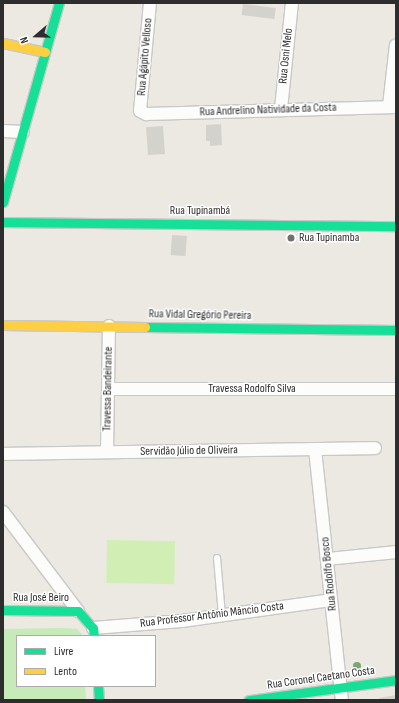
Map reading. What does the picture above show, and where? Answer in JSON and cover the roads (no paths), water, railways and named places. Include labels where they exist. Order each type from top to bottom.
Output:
[{"type":"street","points":[[3,202],[59,3]]},
{"type":"street","name":"Rua Agápito Velloso","points":[[140,111],[150,3]]},
{"type":"street","name":"Rua Osni Melo","points":[[281,109],[292,3]]},
{"type":"street","points":[[3,43],[46,52]]},
{"type":"street","points":[[393,107],[396,45]]},
{"type":"street","name":"Rua Andrelino Natividade da Costa","points":[[140,111],[146,114],[393,107]]},
{"type":"street","points":[[3,131],[23,132]]},
{"type":"street","name":"Rua Tupinambá","points":[[3,222],[396,226]]},
{"type":"street","name":"Rua Vidal Gregório Pereira","points":[[3,325],[396,330]]},
{"type":"street","name":"Travessa Bandeirante","points":[[107,452],[109,326]]},
{"type":"street","name":"Travessa Rodolfo Silva","points":[[108,389],[396,389]]},
{"type":"street","name":"Servidão Júlio de Oliveira","points":[[3,454],[375,448]]},
{"type":"street","name":"Rua Rodolfo Bosco","points":[[315,449],[342,700]]},
{"type":"street","points":[[3,512],[93,632]]},
{"type":"street","points":[[327,558],[396,552]]},
{"type":"street","name":"Rua Professor Antônio Mâncio Costa","points":[[93,632],[331,600]]},
{"type":"street","name":"Rua José Beiro","points":[[3,610],[78,611]]},
{"type":"street","name":"Rua Coronel Caetano Costa","points":[[249,700],[396,680]]},
{"type":"street","points":[[98,687],[99,700]]},
{"type":"lane","points":[[216,558],[222,615]]},
{"type":"place","name":"Rua Tupinamba","points":[[291,238]]}]
